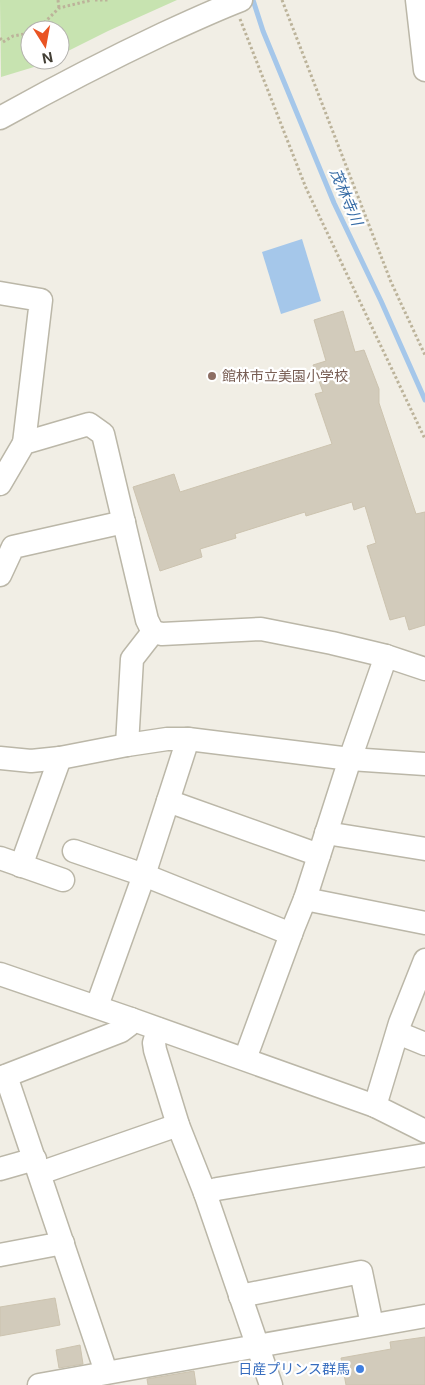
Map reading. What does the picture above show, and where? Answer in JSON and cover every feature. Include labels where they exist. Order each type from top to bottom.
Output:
[{"type":"street","points":[[417,0],[425,70]]},
{"type":"street","points":[[0,118],[68,80],[131,49],[238,1]]},
{"type":"street","points":[[0,293],[41,300],[24,443],[0,484]]},
{"type":"street","points":[[24,443],[89,424],[103,434],[147,620],[153,632]]},
{"type":"street","points":[[0,575],[13,547],[124,522]]},
{"type":"street","points":[[153,632],[162,634],[261,629],[386,656],[425,669]]},
{"type":"street","points":[[127,745],[132,660],[153,632]]},
{"type":"street","points":[[245,1059],[305,899],[350,759],[386,656]]},
{"type":"street","points":[[0,758],[31,761],[60,758],[167,739],[188,739],[350,759],[425,764]]},
{"type":"street","points":[[97,1006],[144,875],[188,739]]},
{"type":"street","points":[[22,866],[60,758]]},
{"type":"street","points":[[168,801],[319,854]]},
{"type":"street","points":[[326,833],[425,850]]},
{"type":"street","points":[[74,851],[144,875],[291,934]]},
{"type":"street","points":[[0,858],[63,880]]},
{"type":"street","points":[[305,899],[425,923]]},
{"type":"street","points":[[375,1106],[400,1024],[425,960]]},
{"type":"street","points":[[0,974],[97,1006],[375,1106],[425,1131]]},
{"type":"street","points":[[104,1373],[103,1363],[37,1166],[3,1077],[121,1031],[129,1025],[131,1019]]},
{"type":"street","points":[[158,1029],[154,1043],[155,1050],[178,1125],[204,1193],[270,1385]]},
{"type":"street","points":[[398,1033],[425,1044]]},
{"type":"street","points":[[0,1169],[37,1166],[178,1125]]},
{"type":"street","points":[[204,1193],[226,1187],[425,1154]]},
{"type":"street","points":[[0,1255],[63,1243]]},
{"type":"street","points":[[240,1296],[361,1272],[372,1325]]},
{"type":"street","points":[[39,1385],[425,1316]]},
{"type":"path","points":[[58,0],[59,8]]},
{"type":"path","points":[[47,20],[59,8],[94,0],[109,0]]},
{"type":"path","points":[[282,0],[391,282],[425,355]]},
{"type":"path","points":[[238,1],[306,188],[425,439]]},
{"type":"path","points":[[0,38],[2,42],[13,36],[20,35]]},
{"type":"green space","points":[[0,0],[177,0],[70,50],[70,20],[20,20],[20,70],[24,70],[1,77]]},
{"type":"water","points":[[302,239],[321,301],[281,314],[262,252]]},
{"type":"building","points":[[343,311],[355,352],[364,350],[379,389],[379,403],[416,514],[425,512],[425,625],[409,630],[405,616],[390,620],[367,546],[376,543],[365,506],[354,510],[352,502],[306,516],[305,512],[235,534],[236,538],[200,549],[202,557],[160,571],[133,487],[174,474],[180,492],[332,444],[315,394],[323,392],[313,365],[326,361],[314,320]]},
{"type":"building","points":[[55,1298],[60,1325],[0,1336],[0,1307]]},
{"type":"building","points":[[425,1337],[425,1385],[346,1385],[341,1358],[391,1349],[390,1342]]},
{"type":"building","points":[[80,1345],[83,1364],[59,1368],[56,1350]]},
{"type":"building","points":[[194,1371],[196,1385],[148,1385],[147,1379]]},
{"type":"waterway","name":"茂林寺川","points":[[253,0],[263,31],[334,203],[381,301],[425,400]]},
{"type":"place","name":"館林市立美園小学校","points":[[212,376]]},
{"type":"place","name":"日産プリンス群馬","points":[[360,1369]]}]
